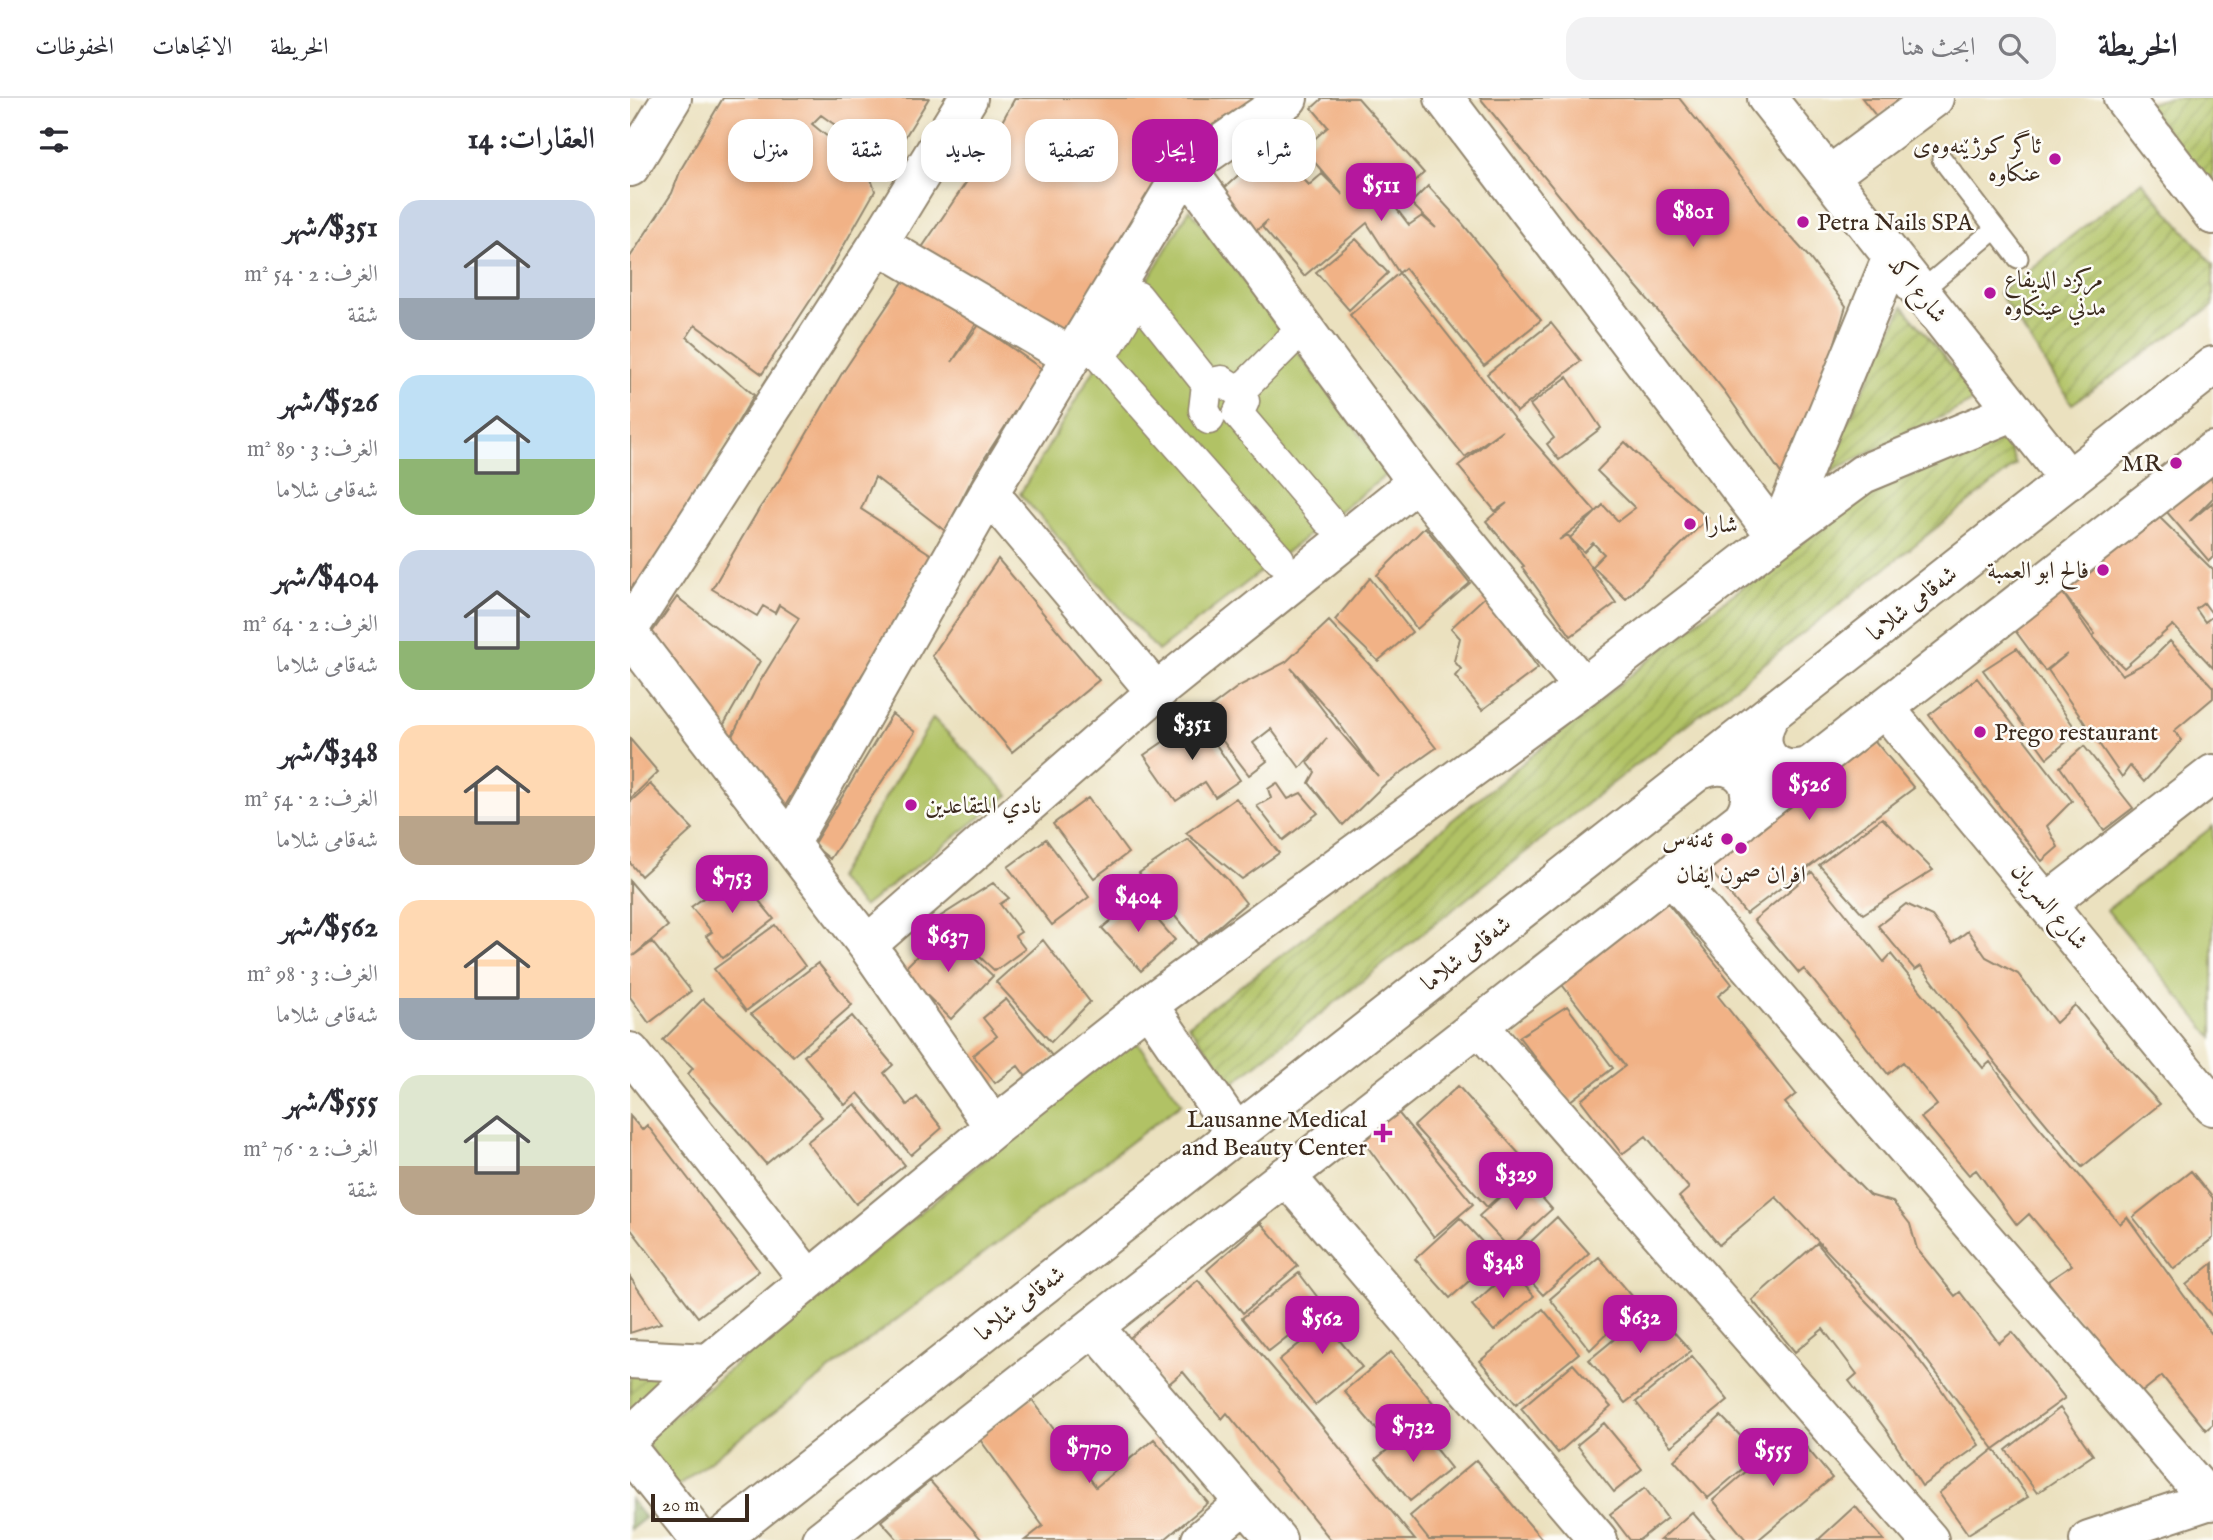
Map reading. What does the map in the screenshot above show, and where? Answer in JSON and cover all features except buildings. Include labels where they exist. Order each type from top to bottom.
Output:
[{"type":"street","points":[[630,167],[672,98]]},
{"type":"street","points":[[630,627],[878,244],[968,98]]},
{"type":"street","points":[[1218,146],[1288,98]]},
{"type":"street","points":[[1444,98],[1777,537]]},
{"type":"street","name":"شارع اكد","points":[[1767,98],[2069,480]]},
{"type":"street","points":[[1829,176],[1934,98]]},
{"type":"street","points":[[2123,98],[2213,215]]},
{"type":"street","points":[[790,842],[989,494],[1178,182]]},
{"type":"street","points":[[1196,182],[1417,482],[1583,687]]},
{"type":"street","points":[[878,244],[1072,357]]},
{"type":"street","points":[[1777,537],[1892,257]]},
{"type":"street","points":[[1209,419],[1204,410],[1207,384],[1138,297],[1101,358],[1279,559]]},
{"type":"street","points":[[1177,444],[1209,419],[1228,422],[1239,402],[1303,328]]},
{"type":"street","name":"شەقامی شلاما","points":[[719,1540],[2213,366]]},
{"type":"street","points":[[1207,384],[1222,381],[1328,520]]},
{"type":"street","points":[[630,1437],[709,1363],[808,1280],[1148,1005],[1583,687],[1777,537],[1863,474],[2015,411]]},
{"type":"street","points":[[821,1540],[2213,451]]},
{"type":"street","points":[[867,945],[1156,692],[1417,482]]},
{"type":"street","points":[[989,494],[1156,692]]},
{"type":"street","points":[[630,635],[867,945],[994,1127]]},
{"type":"street","name":"شارع السريان","points":[[1885,708],[2213,1106]]},
{"type":"street","points":[[1771,714],[1764,724],[1761,736],[1763,748],[1769,758],[1778,766],[1790,770],[1801,770],[1812,765]]},
{"type":"street","points":[[1700,770],[1712,765],[1724,765],[1736,769],[1745,778],[1751,801],[1740,822]]},
{"type":"street","points":[[2047,903],[2213,774]]},
{"type":"street","points":[[1671,875],[2212,1500],[2089,1540]]},
{"type":"street","points":[[1148,1005],[1236,1133]]},
{"type":"street","points":[[1479,1026],[1929,1540]]},
{"type":"street","points":[[630,1052],[808,1280]]},
{"type":"street","points":[[1286,1176],[1598,1540]]},
{"type":"street","points":[[1094,1327],[1278,1540]]},
{"type":"street","points":[[630,1359],[709,1363]]},
{"type":"street","points":[[630,1452],[700,1540]]},
{"type":"street","points":[[1202,1540],[1245,1503]]},
{"type":"lane","points":[[1942,159],[2018,258]]},
{"type":"lane","points":[[1920,292],[1995,229]]},
{"type":"green space","points":[[2167,98],[2213,98],[2213,188],[2146,104]]},
{"type":"green space","points":[[2142,181],[2213,264],[2213,306],[2072,404],[1999,293]]},
{"type":"green space","points":[[1190,209],[1389,473],[1158,651],[1020,494]]},
{"type":"green space","points":[[1903,306],[1978,399],[1822,476]]},
{"type":"green space","points":[[2003,430],[2016,465],[1233,1083],[1188,1025],[1380,879],[1696,622],[1858,501]]},
{"type":"green space","points":[[933,718],[1009,795],[863,907],[837,878]]},
{"type":"green space","points":[[2213,826],[2213,1038],[2107,910]]},
{"type":"green space","points":[[1133,1037],[1182,1103],[677,1486],[644,1440]]},
{"type":"green space","points":[[630,1375],[672,1376],[630,1418]]},
{"type":"green space","points":[[630,1499],[645,1518],[630,1530]]},
{"type":"place","name":"ئاگر كوژێنه‌وه‌ی عنكاوه","points":[[2055,159]]},
{"type":"place","name":"Petra Nails SPA","points":[[1803,222]]},
{"type":"place","name":"مرکزد الدیفاع مدني عينكاوه","points":[[1990,293]]},
{"type":"place","name":"MR","points":[[2176,463]]},
{"type":"place","name":"شارا","points":[[1690,524]]},
{"type":"place","name":"فالح ابو العمبة","points":[[2103,570]]},
{"type":"place","name":"Prego restaurant","points":[[1980,732]]},
{"type":"place","name":"نادي المتقاعدین","points":[[911,805]]},
{"type":"place","name":"ئەنەس","points":[[1727,839]]},
{"type":"place","name":"افران صمون ايفان","points":[[1741,848]]},
{"type":"place","name":"Lausanne Medical and Beauty Center","points":[[1383,1133]]}]
